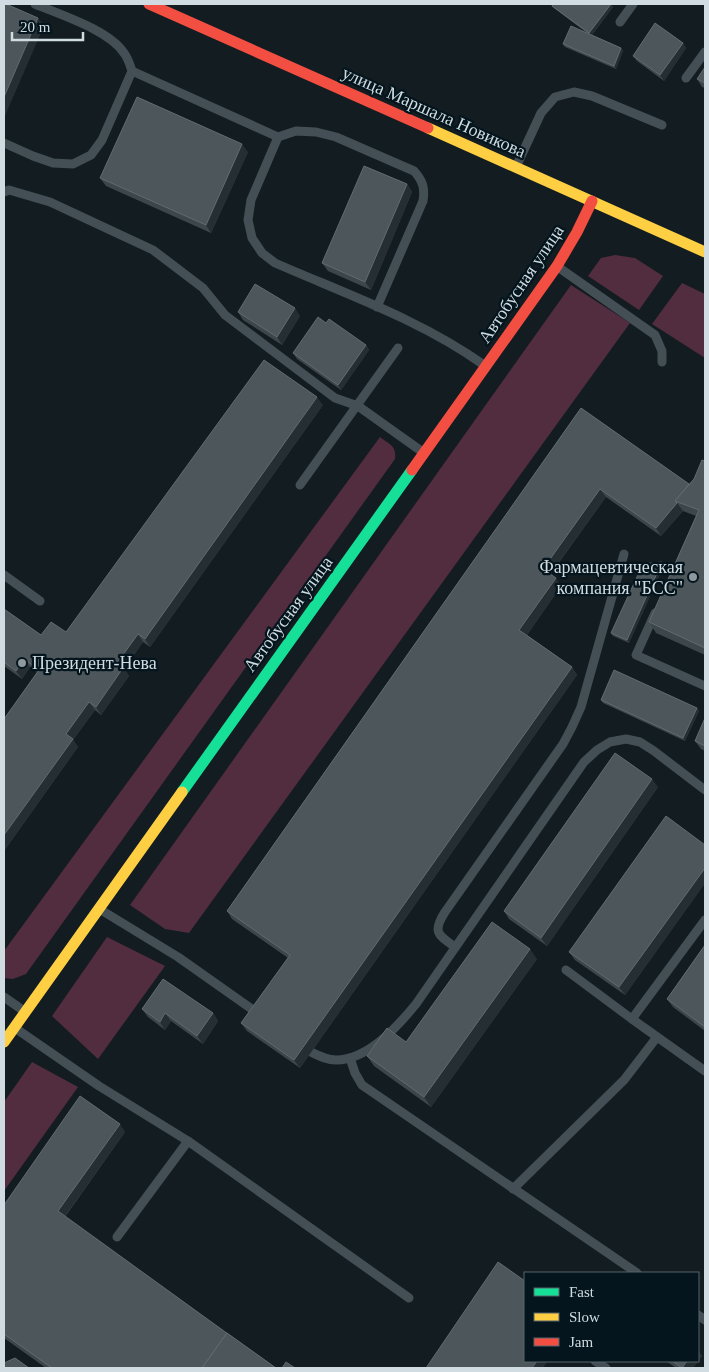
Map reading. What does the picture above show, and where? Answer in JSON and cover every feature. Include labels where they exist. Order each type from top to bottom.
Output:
[{"type":"street","name":"улица Маршала Новикова","points":[[149,4],[705,252]]},
{"type":"street","name":"Автобусная улица","points":[[4,1042],[558,266],[592,201]]},
{"type":"lane","points":[[35,4],[98,31],[114,41],[125,54],[132,71],[278,137],[296,131],[316,132],[336,137],[414,172],[421,179],[424,189],[423,201],[377,307]]},
{"type":"lane","points":[[620,22],[633,4]]},
{"type":"lane","points":[[686,78],[705,52]]},
{"type":"lane","points":[[4,143],[53,163],[73,164],[91,155],[102,140],[132,71]]},
{"type":"lane","points":[[516,167],[541,113],[555,98],[574,92],[592,96],[662,125]]},
{"type":"lane","points":[[278,137],[251,200],[248,220],[252,238],[262,253],[275,263],[396,315],[464,351],[486,366]]},
{"type":"lane","points":[[4,192],[9,190],[50,202],[153,250],[203,288],[225,315],[234,322],[335,398],[358,406],[424,454]]},
{"type":"lane","points":[[558,266],[655,335],[662,351],[662,362]]},
{"type":"lane","points":[[300,485],[398,348]]},
{"type":"lane","points":[[455,947],[438,934],[438,925],[572,727],[581,707],[624,554]]},
{"type":"lane","points":[[4,575],[40,601]]},
{"type":"lane","points":[[659,603],[636,654],[705,686]]},
{"type":"lane","points":[[311,1052],[323,1058],[335,1060],[350,1058],[364,1052],[402,1022],[584,762],[603,746],[610,742],[626,739],[640,742],[705,790]]},
{"type":"lane","points":[[99,909],[178,957],[259,1014]]},
{"type":"lane","points":[[632,1019],[705,920]]},
{"type":"lane","points":[[566,970],[705,1071]]},
{"type":"lane","points":[[4,996],[25,1012]]},
{"type":"lane","points":[[14,1028],[100,1086],[188,1141],[408,1298]]},
{"type":"lane","points":[[512,1189],[624,1080],[657,1037]]},
{"type":"lane","points":[[350,1058],[355,1073],[362,1085],[636,1272]]},
{"type":"lane","points":[[117,1237],[188,1141]]},
{"type":"shaded area","points":[[615,255],[635,258],[663,276],[639,310],[588,276],[601,258]]},
{"type":"shaded area","points":[[682,283],[705,294],[705,358],[652,324]]},
{"type":"shaded area","points":[[571,285],[630,323],[189,933],[165,929],[130,905]]},
{"type":"shaded area","points":[[380,437],[394,448],[395,459],[26,974],[13,979],[4,978],[4,951]]},
{"type":"shaded area","points":[[107,937],[165,966],[98,1059],[52,1016]]},
{"type":"shaded area","points":[[32,1062],[78,1087],[4,1191],[4,1102]]},
{"type":"building","points":[[4,4],[38,18],[4,97]]},
{"type":"building","points":[[553,4],[611,4],[589,33],[552,6]]},
{"type":"building","points":[[655,23],[683,43],[660,75],[633,56]]},
{"type":"building","points":[[571,26],[621,48],[614,66],[563,44]]},
{"type":"building","points":[[705,67],[705,83],[697,79]]},
{"type":"building","points":[[137,97],[242,144],[206,225],[100,178]]},
{"type":"building","points":[[364,166],[407,184],[365,282],[322,263]]},
{"type":"building","points":[[255,284],[295,308],[277,337],[238,312]]},
{"type":"building","points":[[318,317],[326,323],[329,319],[366,345],[338,385],[293,353]]},
{"type":"building","points":[[264,360],[317,397],[145,639],[138,634],[117,663],[123,668],[96,707],[89,702],[66,734],[73,739],[4,835],[4,719],[39,670],[24,659],[16,671],[4,662],[4,609],[41,635],[51,622],[66,632]]},
{"type":"building","points":[[581,408],[689,484],[675,501],[677,503],[656,528],[600,489],[543,569],[556,578],[519,630],[572,667],[294,1060],[241,1023],[290,955],[227,911]]},
{"type":"building","points":[[702,460],[705,461],[705,648],[649,622],[699,510],[675,501],[694,479]]},
{"type":"building","points":[[662,562],[627,640],[611,633],[643,564]]},
{"type":"building","points":[[614,670],[697,708],[683,738],[601,700]]},
{"type":"building","points":[[705,718],[705,746],[695,741]]},
{"type":"building","points":[[615,753],[652,779],[541,938],[504,911]]},
{"type":"building","points":[[666,816],[705,845],[705,868],[619,987],[569,952]]},
{"type":"building","points":[[492,922],[530,949],[424,1097],[367,1056],[387,1028],[406,1042]]},
{"type":"building","points":[[705,945],[705,1027],[667,999]]},
{"type":"building","points":[[163,979],[213,1013],[197,1036],[165,1013],[160,1022],[142,1009]]},
{"type":"building","points":[[80,1096],[120,1124],[58,1211],[227,1333],[202,1368],[52,1368],[4,1334],[4,1205]]},
{"type":"building","points":[[498,1262],[524,1280],[524,1362],[536,1362],[532,1368],[426,1368]]},
{"type":"building","points":[[227,1333],[276,1368],[202,1368]]},
{"type":"building","points":[[15,1358],[29,1368],[4,1368],[4,1363]]},
{"type":"building","points":[[286,1362],[295,1368],[282,1368]]},
{"type":"building","points":[[673,1362],[686,1362],[682,1368]]},
{"type":"traffic: fast","points":[[182,792],[412,470]]},
{"type":"traffic: slow","points":[[428,128],[705,252]]},
{"type":"traffic: slow","points":[[4,1042],[182,792]]},
{"type":"traffic: jam","points":[[149,4],[428,128]]},
{"type":"traffic: jam","points":[[412,470],[557,266],[592,201]]},
{"type":"place","name":"Фармацевтическая компания \"БСС\"","points":[[693,577]]},
{"type":"place","name":"Президент-Нева","points":[[22,663]]}]
